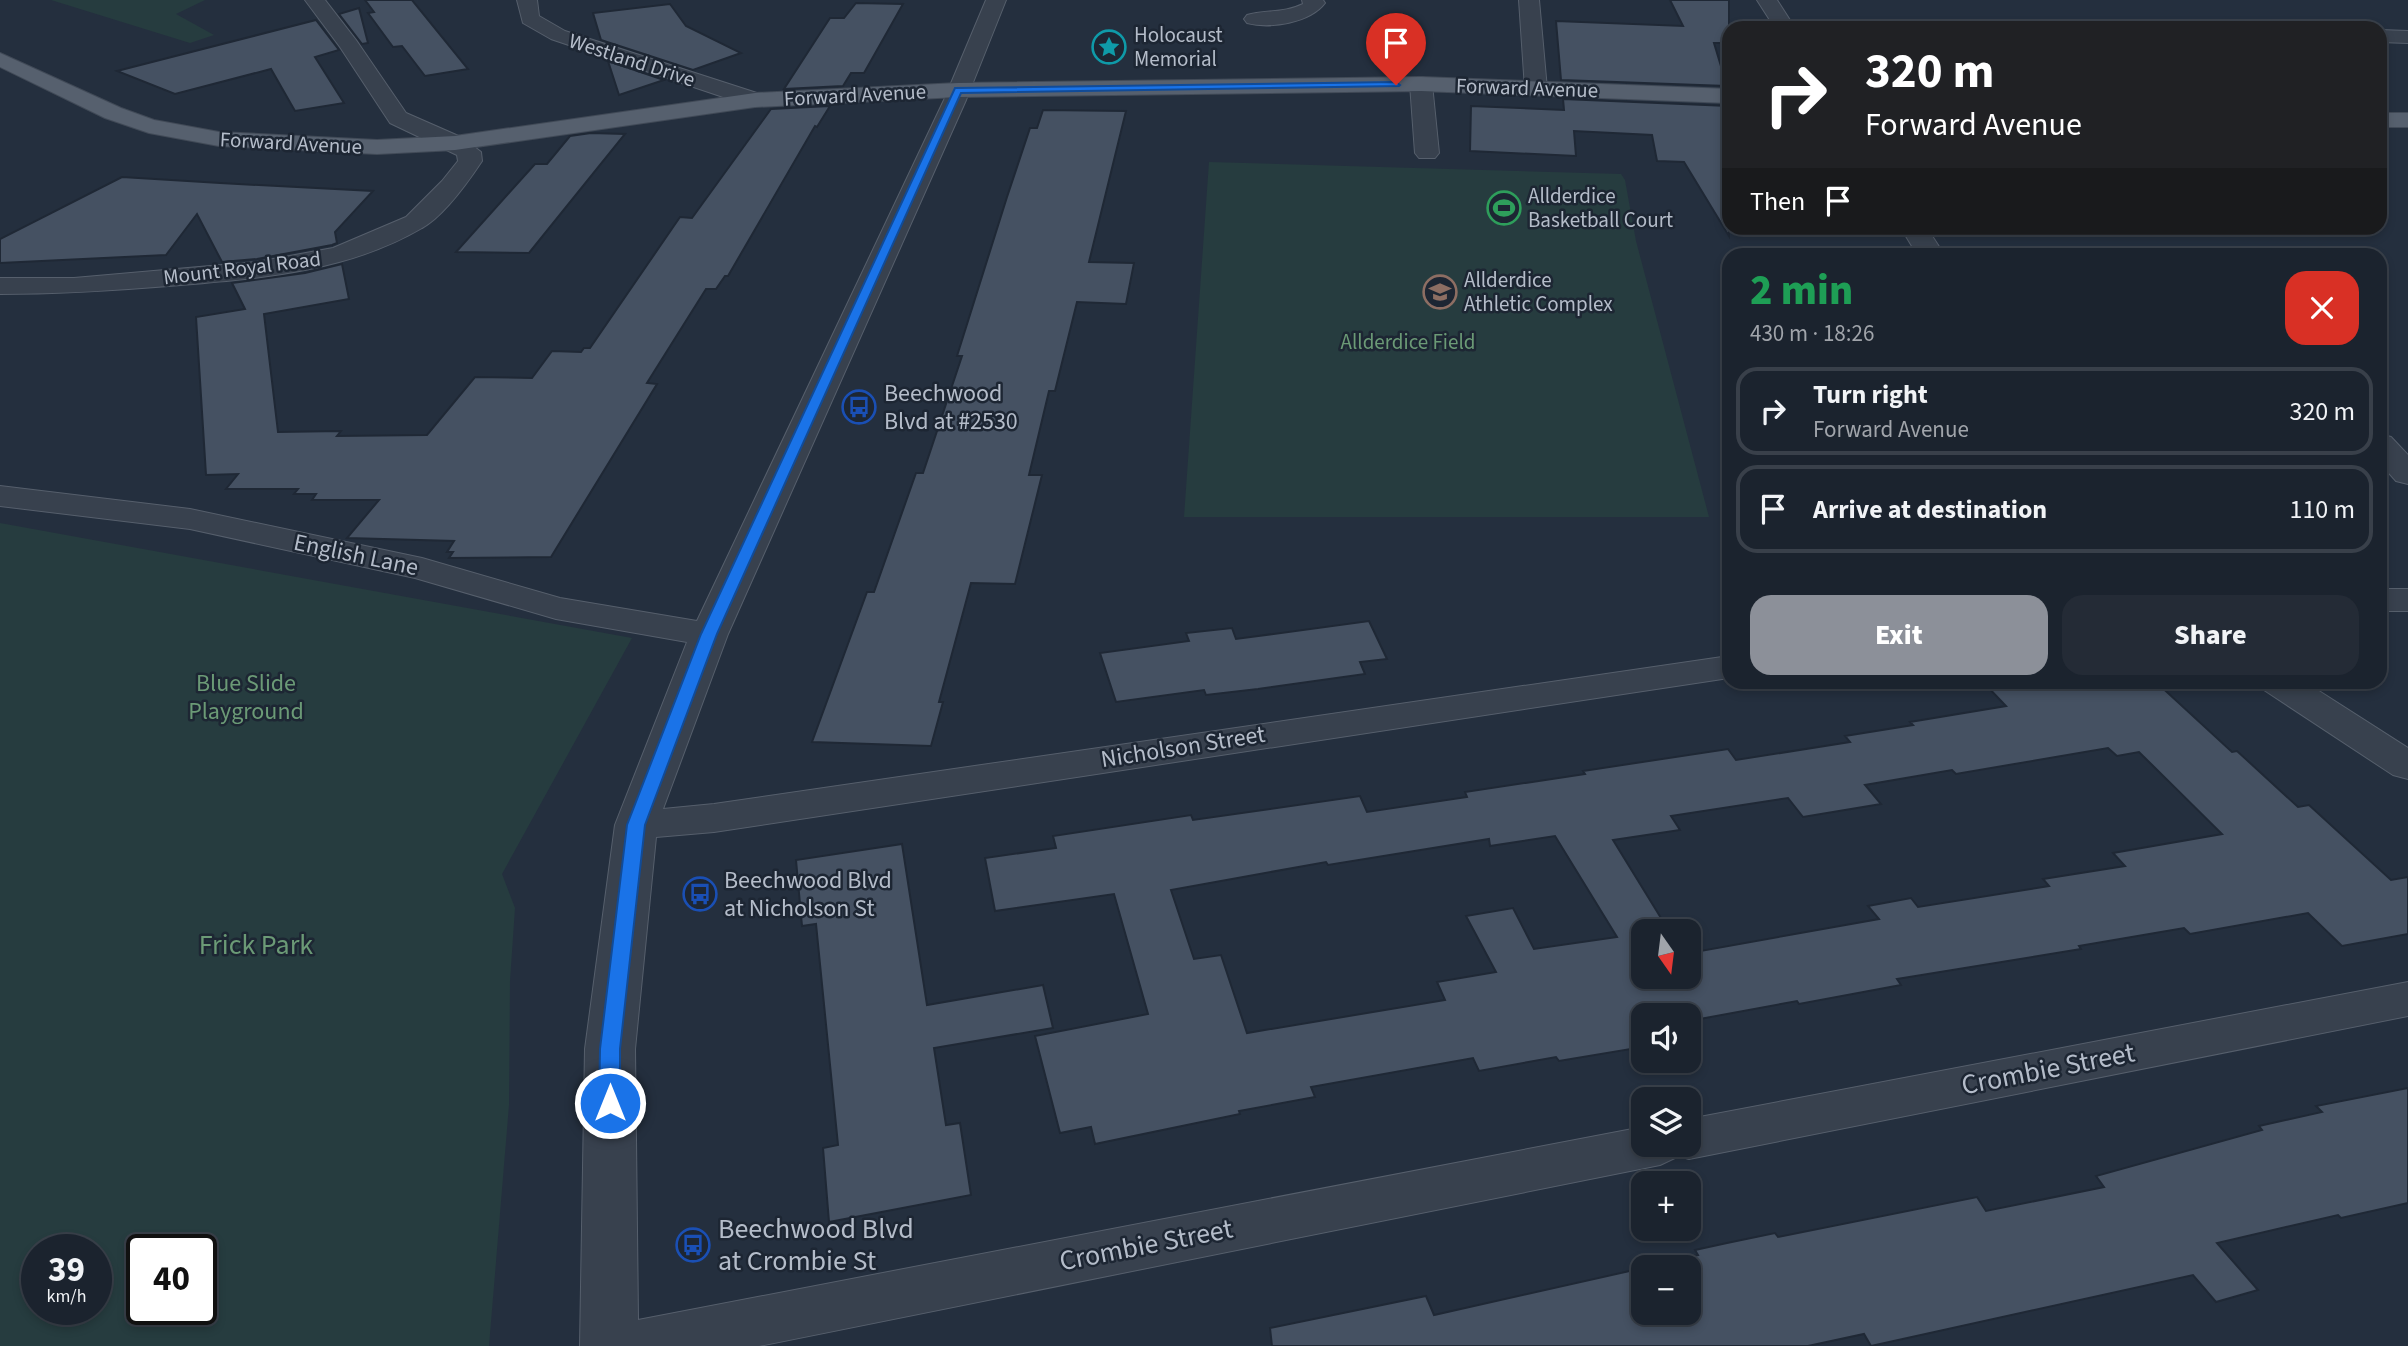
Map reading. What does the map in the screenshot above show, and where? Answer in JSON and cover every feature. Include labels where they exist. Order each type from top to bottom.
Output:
[{"type":"main road","name":"Forward Avenue","points":[[0,59],[113,113],[149,126],[219,139],[294,145],[377,147],[454,143],[755,100],[958,90],[1421,84],[1722,96]]},
{"type":"main road","points":[[2387,120],[2408,120]]},
{"type":"street","points":[[315,0],[349,44],[398,118],[454,143]]},
{"type":"street","name":"Westland Drive","points":[[527,0],[530,19],[558,35],[755,100]]},
{"type":"street","points":[[609,1346],[610,1049],[636,825],[709,634],[958,90],[996,0]]},
{"type":"street","points":[[1255,19],[1310,9],[1315,3],[1312,0]]},
{"type":"street","points":[[1529,0],[1536,89]]},
{"type":"street","points":[[1767,0],[1780,21]]},
{"type":"street","points":[[2387,36],[2408,37]]},
{"type":"street","points":[[1421,84],[1427,153]]},
{"type":"street","name":"Mount Royal Road","points":[[0,286],[74,286],[257,270],[340,255],[415,222],[451,186],[470,161],[468,152],[454,143]]},
{"type":"street","points":[[2387,452],[2408,474]]},
{"type":"street","name":"English Lane","points":[[0,496],[190,519],[422,569],[556,608],[709,634]]},
{"type":"street","points":[[2387,600],[2408,600]]},
{"type":"street","name":"Nicholson Street","points":[[636,825],[714,818],[1722,668]]},
{"type":"street","points":[[2289,689],[2408,766]]},
{"type":"street","name":"Crombie Street","points":[[1701,1137],[2408,999]]},
{"type":"street","name":"Crombie Street","points":[[633,1346],[1631,1150]]},
{"type":"green space","points":[[51,0],[205,0],[176,14],[214,35],[190,43]]},
{"type":"green space","name":"Allderdice Field","points":[[1209,162],[1621,174],[1625,180],[1636,241],[1709,517],[1184,517]]},
{"type":"green space","name":"Frick Park","points":[[0,523],[632,638],[502,874],[515,908],[510,981],[509,1105],[489,1346],[0,1346]]},
{"type":"building","points":[[365,0],[412,0],[468,69],[425,76],[402,46],[393,47],[368,13],[374,12]]},
{"type":"building","points":[[1670,0],[1729,0],[1729,21],[1722,21],[1722,43],[1714,43],[1722,69],[1722,86],[1561,80],[1556,21],[1683,26]]},
{"type":"building","points":[[856,3],[903,4],[864,73],[851,73],[843,86],[784,89],[830,18],[844,18]]},
{"type":"building","points":[[670,4],[686,26],[741,53],[693,70],[601,40],[593,13]]},
{"type":"building","points":[[359,8],[368,43],[362,44],[339,14]]},
{"type":"building","points":[[316,20],[339,50],[315,57],[344,103],[295,111],[271,69],[175,94],[117,71]]},
{"type":"building","points":[[608,61],[664,80],[619,95]]},
{"type":"building","points":[[1563,99],[1722,106],[1722,224],[1684,162],[1657,161],[1652,135],[1574,131],[1576,156],[1470,151],[1471,106],[1564,110]]},
{"type":"building","points":[[830,106],[817,127],[815,126],[728,276],[725,276],[716,289],[706,289],[647,383],[657,384],[551,557],[449,558],[453,552],[447,552],[454,541],[347,538],[379,500],[312,500],[316,494],[294,494],[298,489],[226,489],[238,474],[206,475],[196,317],[245,309],[232,283],[305,273],[342,264],[349,299],[264,314],[278,432],[341,431],[337,436],[427,435],[475,377],[532,378],[552,351],[581,352],[584,348],[590,348],[680,217],[692,218],[771,109]]},
{"type":"building","points":[[1043,110],[1126,111],[1089,262],[1134,263],[1126,304],[1077,302],[1055,391],[1049,391],[1029,475],[1042,475],[1015,584],[971,583],[939,702],[943,702],[931,746],[812,742],[867,592],[874,592],[916,473],[923,473],[962,356],[957,356],[1007,197],[1030,128],[1037,128]]},
{"type":"building","points":[[591,133],[625,134],[529,253],[456,252],[535,164],[547,164],[570,136]]},
{"type":"building","points":[[122,177],[373,191],[335,232],[337,243],[332,245],[257,259],[222,262],[197,214],[166,255],[0,263],[0,239]]},
{"type":"building","points":[[1369,621],[1387,659],[1360,662],[1365,674],[1258,689],[1206,695],[1204,690],[1116,702],[1100,653],[1189,641],[1186,633],[1232,628],[1236,639]]},
{"type":"building","points":[[1990,689],[2164,689],[2232,752],[2237,751],[2298,807],[2309,805],[2391,880],[2408,877],[2408,934],[2342,946],[2308,913],[2190,934],[2184,928],[2079,946],[2081,949],[1897,979],[1901,985],[1701,1019],[1701,1003],[1631,1003],[1631,1049],[1559,1061],[1556,1057],[1479,1071],[1473,1058],[1311,1087],[1315,1097],[1239,1111],[1240,1114],[1095,1144],[1091,1127],[1060,1133],[1035,1036],[1148,1014],[1114,894],[995,911],[985,858],[1056,848],[1053,836],[1191,815],[1193,820],[1360,796],[1367,812],[1467,797],[1465,792],[1585,774],[1583,771],[1728,749],[1736,760],[1850,742],[1845,736],[1913,725],[1910,722],[2006,706]],"holes":[[[2108,748],[2117,756],[2139,752],[2222,834],[2113,853],[2125,866],[2043,879],[2049,886],[1918,907],[1911,898],[1868,906],[1879,919],[1701,951],[1701,989],[1631,989],[1631,919],[1662,919],[1613,840],[1680,830],[1671,816],[1788,798],[1803,817],[1881,804],[1865,785],[1952,770],[1956,774]],[[1555,836],[1617,937],[1534,949],[1513,908],[1466,916],[1496,972],[1437,982],[1445,1000],[1247,1033],[1221,955],[1194,959],[1171,890],[1326,862],[1328,865],[1489,839],[1490,846]]]},
{"type":"building","points":[[902,844],[927,1005],[1043,985],[1053,1028],[934,1048],[946,1125],[960,1123],[971,1195],[829,1222],[823,1148],[838,1145],[816,924],[802,926],[796,860]]},
{"type":"building","points":[[2408,1088],[2408,1203],[2341,1218],[2338,1215],[2217,1243],[2258,1290],[2216,1302],[2193,1275],[1871,1346],[1864,1334],[1808,1346],[1272,1346],[1270,1328],[1426,1296],[1434,1315],[1631,1271],[1631,1325],[1701,1325],[1701,1255],[1695,1250],[1775,1233],[1778,1237],[1977,1197],[1986,1211],[2104,1187],[2096,1176],[2262,1130],[2259,1126],[2322,1112],[2316,1106]]},
{"type":"place","name":"Holocaust Memorial","points":[[1109,47]]},
{"type":"place","name":"Allderdice Basketball Court","points":[[1504,208]]},
{"type":"place","name":"Allderdice Athletic Complex","points":[[1440,292]]},
{"type":"place","name":"Beechwood Blvd at #2530","points":[[859,407]]},
{"type":"place","name":"Beechwood Blvd at Nicholson St","points":[[700,894]]},
{"type":"place","name":"Beechwood Blvd at Crombie St","points":[[693,1245]]},
{"type":"route","points":[[610,1103],[610,1049],[636,825],[709,634],[958,90],[1396,85]]},
{"type":"park label","name":"Blue Slide Playground","points":[[246,697]]}]
